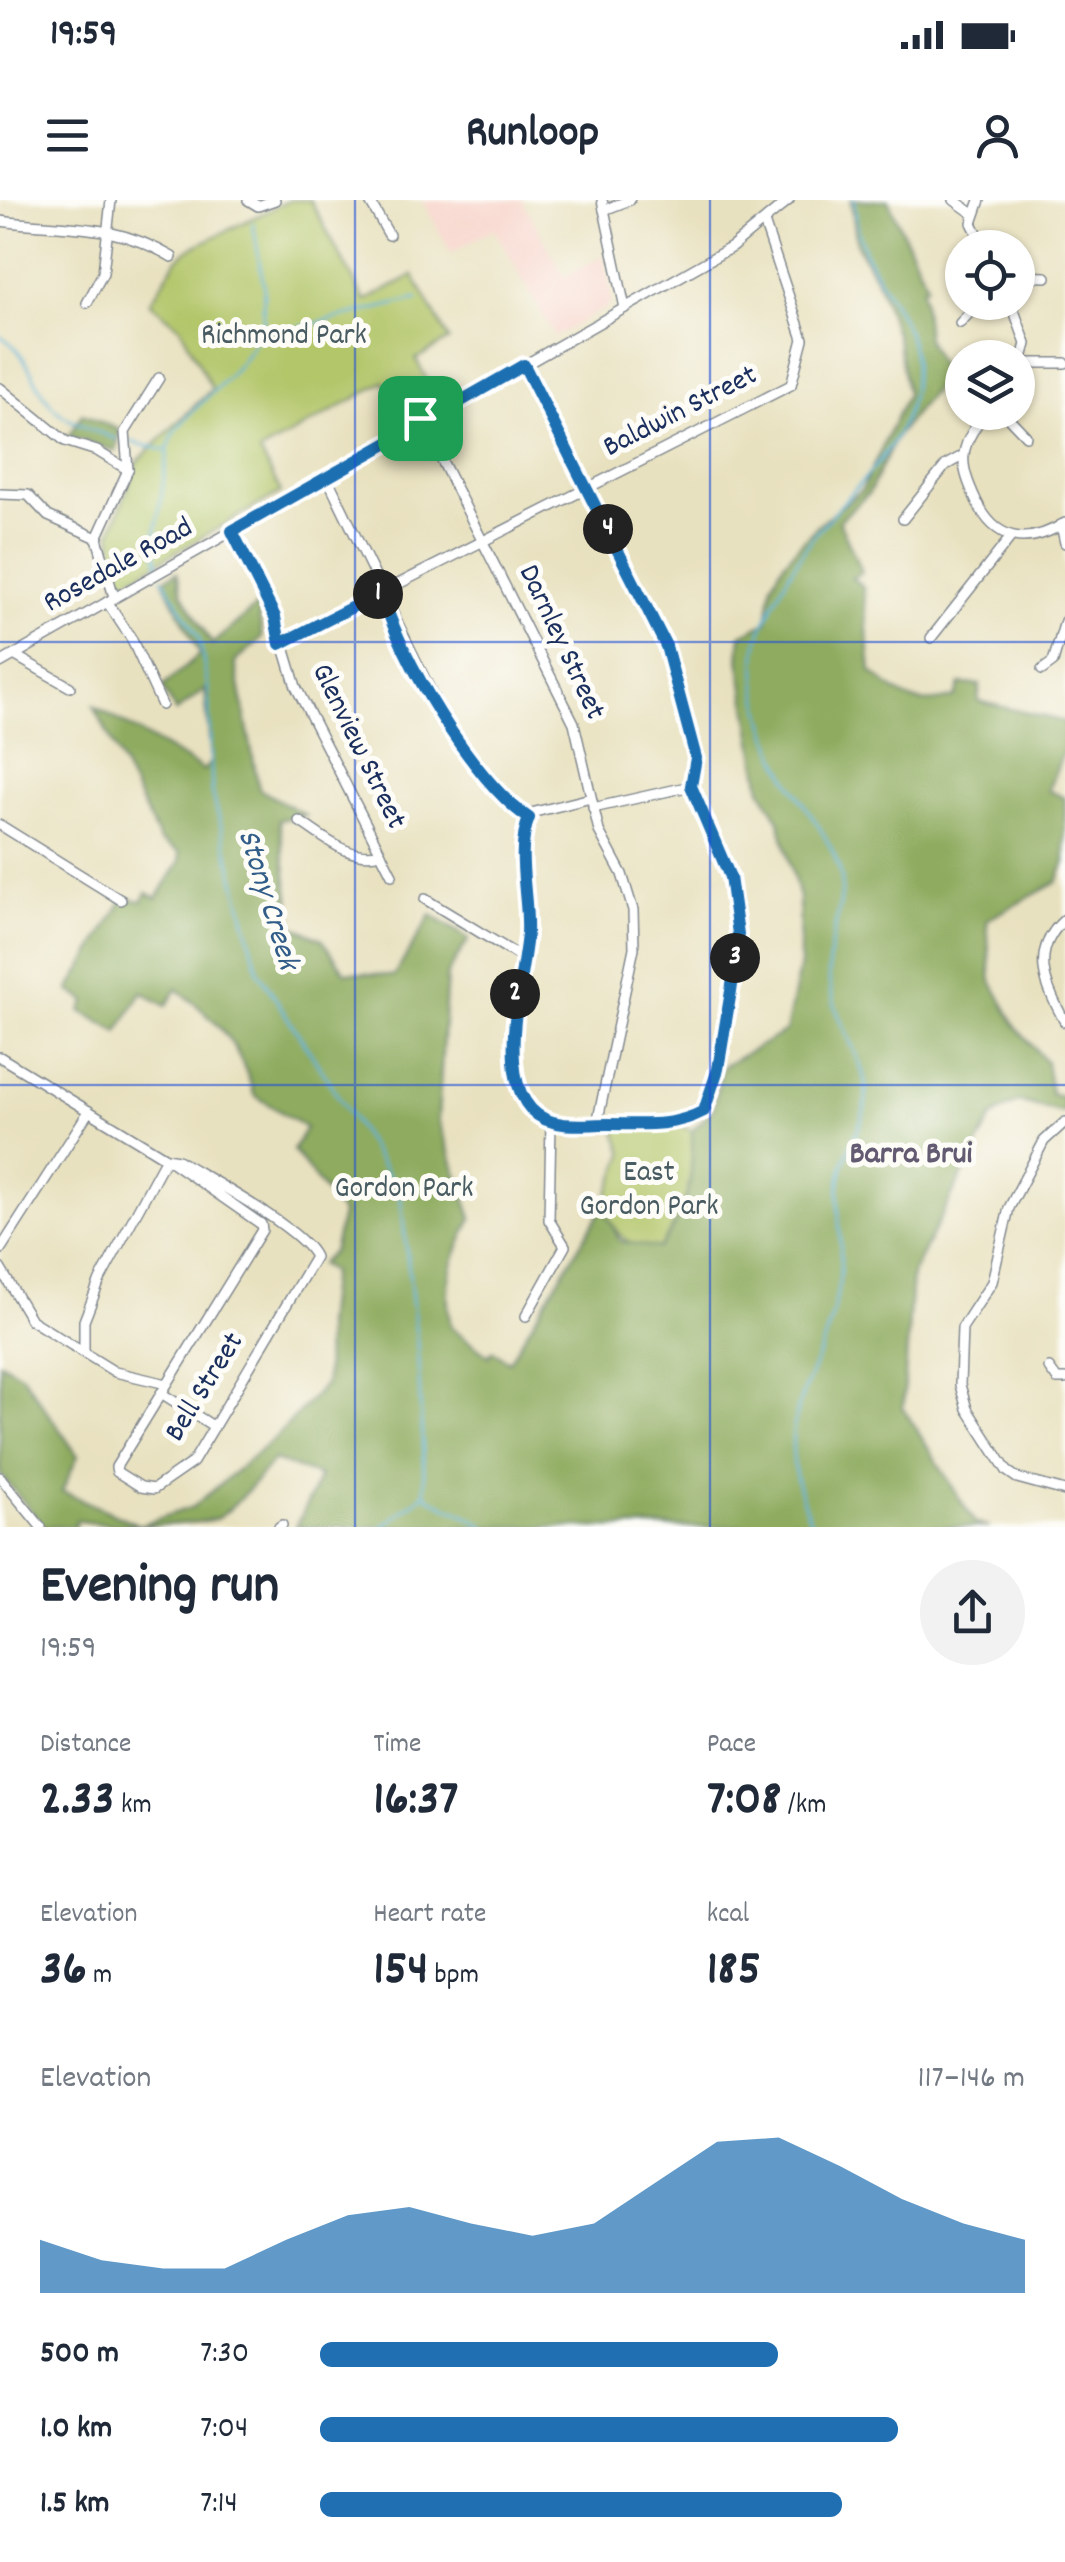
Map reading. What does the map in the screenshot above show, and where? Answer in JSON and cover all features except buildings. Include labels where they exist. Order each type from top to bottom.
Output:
[{"type":"street","points":[[87,303],[103,274],[111,200]]},
{"type":"street","points":[[248,201],[258,206],[275,200]]},
{"type":"street","points":[[369,200],[389,236]]},
{"type":"street","points":[[625,308],[603,205],[630,200]]},
{"type":"street","name":"Rosedale Road","points":[[0,663],[732,247],[788,200]]},
{"type":"street","points":[[954,200],[972,214]]},
{"type":"street","points":[[975,230],[972,214],[980,200]]},
{"type":"street","points":[[0,221],[58,229],[108,229],[138,237],[172,257]]},
{"type":"street","name":"Baldwin Street","points":[[280,644],[791,385],[803,339],[764,222]]},
{"type":"street","points":[[1035,277],[1046,277]]},
{"type":"street","points":[[960,323],[963,320]]},
{"type":"street","points":[[1035,365],[1065,362]]},
{"type":"street","points":[[524,365],[666,646],[696,758],[691,786],[730,877],[738,934],[718,1069],[704,1111],[681,1123],[551,1122],[533,1112],[519,1086],[512,1024],[527,934],[524,852],[529,818],[534,812],[691,786]]},
{"type":"street","points":[[158,378],[125,432],[128,470],[97,538],[111,600],[162,705]]},
{"type":"street","points":[[0,388],[65,441],[97,452],[128,470]]},
{"type":"street","name":"Darnley Street","points":[[424,424],[574,722],[592,803],[633,910],[634,948],[597,1124]]},
{"type":"street","points":[[977,430],[964,455],[969,486],[988,524],[1010,538],[1025,539],[1063,524],[1065,544]]},
{"type":"street","points":[[1020,430],[1026,436]]},
{"type":"street","points":[[903,519],[946,464],[964,455]]},
{"type":"street","points":[[326,477],[452,735],[514,809],[529,818]]},
{"type":"street","points":[[0,494],[28,495],[48,516],[97,538]]},
{"type":"street","name":"Glenview Street","points":[[232,531],[275,617],[296,687],[392,875]]},
{"type":"street","points":[[932,638],[1010,538]]},
{"type":"street","points":[[1042,670],[1053,662],[1065,620]]},
{"type":"street","points":[[14,655],[70,687]]},
{"type":"street","points":[[299,821],[348,853],[381,853]]},
{"type":"street","points":[[0,825],[120,900]]},
{"type":"street","points":[[425,899],[522,958]]},
{"type":"street","points":[[1065,918],[1050,936],[1042,963],[1048,991],[1065,1022]]},
{"type":"street","points":[[0,1056],[257,1218],[262,1230],[164,1389]]},
{"type":"street","points":[[0,1250],[89,1111]]},
{"type":"street","points":[[526,1316],[564,1246],[549,1220],[551,1122]]},
{"type":"street","points":[[1065,1122],[1044,1141],[1009,1208],[992,1282],[962,1328],[960,1385],[968,1409],[1008,1471],[1017,1478],[1065,1491]]},
{"type":"street","points":[[84,1352],[84,1321],[100,1280],[166,1158]]},
{"type":"street","name":"Bell Street","points":[[164,1389],[116,1466],[117,1472],[141,1487],[160,1487],[193,1462],[313,1262],[310,1247],[268,1216],[178,1160],[166,1158]]},
{"type":"street","points":[[0,1268],[32,1320],[115,1372],[164,1389],[213,1426]]},
{"type":"street","points":[[1049,1368],[1057,1379],[1065,1379]]},
{"type":"street","points":[[0,1478],[40,1527]]},
{"type":"shaded area","points":[[422,200],[522,200],[565,277],[603,255],[612,300],[609,306],[555,337],[494,229],[451,253]]},
{"type":"green space","name":"Richmond Park","points":[[290,200],[310,200],[365,301],[413,275],[449,340],[416,359],[439,403],[406,421],[384,382],[260,452],[281,492],[117,586],[111,533],[138,461],[212,389],[180,327],[150,303],[177,259],[191,248]]},
{"type":"green space","name":"Gordon Park","points":[[851,200],[888,200],[927,285],[922,288],[927,339],[945,376],[896,437],[869,493],[839,521],[862,572],[852,578],[863,587],[871,671],[909,699],[941,700],[955,697],[960,684],[980,685],[978,701],[1065,722],[1065,748],[1048,790],[1065,798],[1065,862],[1057,882],[987,920],[991,981],[1015,1025],[1046,1062],[1051,1094],[1065,1098],[1063,1113],[1018,1101],[992,1117],[912,1274],[903,1408],[975,1523],[990,1527],[296,1527],[320,1476],[274,1460],[218,1518],[139,1525],[193,1507],[276,1437],[326,1383],[325,1325],[331,1272],[320,1264],[333,1251],[342,1214],[293,1150],[306,1128],[254,1095],[234,1047],[192,1001],[177,989],[166,1006],[142,992],[118,1032],[81,1011],[86,1001],[69,990],[124,898],[142,901],[147,893],[157,898],[180,861],[179,852],[160,841],[94,706],[204,770],[211,761],[205,689],[176,712],[162,687],[200,654],[163,580],[177,572],[182,593],[212,644],[258,605],[262,638],[235,662],[259,789],[305,815],[279,820],[293,926],[322,939],[345,972],[394,976],[431,915],[469,939],[447,974],[438,1119],[472,1218],[451,1271],[448,1310],[451,1327],[489,1356],[493,1351],[509,1361],[603,1207],[620,1241],[659,1248],[683,1206],[692,1164],[692,1131],[713,1109],[722,1067],[786,1031],[800,964],[799,898],[779,821],[761,789],[739,659],[741,635],[767,622],[772,583],[785,561],[818,525],[862,490],[907,394],[898,342],[879,284],[857,245]]},
{"type":"green space","points":[[82,414],[120,430],[116,451],[68,437]]},
{"type":"green space","name":"East Gordon Park","points":[[680,1125],[692,1131],[692,1164],[683,1206],[659,1248],[630,1242],[618,1233],[603,1207],[624,1154],[615,1128]]},
{"type":"green space","points":[[0,1362],[22,1375],[78,1456],[62,1491],[139,1525],[76,1520],[76,1527],[45,1527],[0,1474]]},
{"type":"waterway","points":[[813,1527],[798,1487],[794,1426],[831,1320],[839,1283],[840,1184],[864,1112],[866,1092],[829,978],[841,875],[827,841],[786,775],[771,742],[760,706],[756,653],[765,621],[795,563],[886,452],[908,411],[913,387],[912,345],[865,252],[854,200]]},
{"type":"waterway","points":[[253,223],[264,287],[263,316]]},
{"type":"waterway","points":[[168,449],[183,422],[238,366],[259,331],[288,330],[417,299]]},
{"type":"waterway","points":[[259,331],[264,318]]},
{"type":"waterway","name":"Stony Creek","points":[[0,336],[18,350],[52,406],[82,426],[116,439]]},
{"type":"waterway","name":"Stony Creek","points":[[131,442],[168,451],[154,545],[160,569]]},
{"type":"waterway","name":"Stony Creek","points":[[162,577],[199,638],[208,687],[212,791],[258,971],[400,1193],[417,1342],[425,1494]]},
{"type":"waterway","points":[[382,1527],[425,1494],[485,1527]]},
{"type":"district","name":"Barra Brui","points":[[911,1156]]},
{"type":"route","points":[[524,365],[666,646],[696,758],[691,786],[717,838],[730,877],[738,934],[713,1089],[704,1111],[681,1123],[574,1125],[551,1122],[528,1106],[519,1086],[512,1024],[527,934],[524,852],[529,818],[514,809],[452,735],[384,603],[382,592],[280,644],[275,617],[232,531],[418,426],[420,418],[428,420],[524,365]]}]
